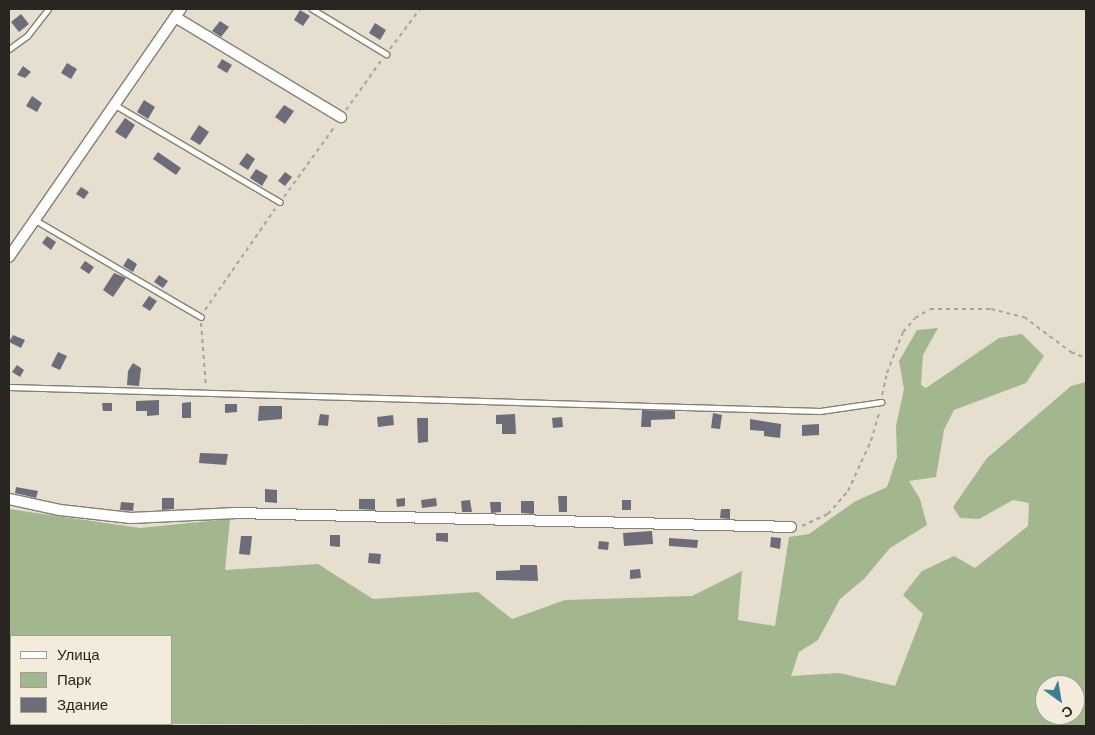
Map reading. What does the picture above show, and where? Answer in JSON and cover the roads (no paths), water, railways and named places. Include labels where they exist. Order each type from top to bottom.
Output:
[{"type":"street","points":[[9,257],[178,13],[341,117]]},
{"type":"street","points":[[9,499],[60,510],[144,518],[236,513],[791,527]]},
{"type":"lane","points":[[9,49],[28,36],[48,9]]},
{"type":"lane","points":[[312,9],[386,54]]},
{"type":"lane","points":[[114,105],[280,202]]},
{"type":"lane","points":[[34,220],[201,317]]},
{"type":"lane","points":[[9,387],[820,410],[881,402]]},
{"type":"railway","points":[[14,725],[19,726]]}]
